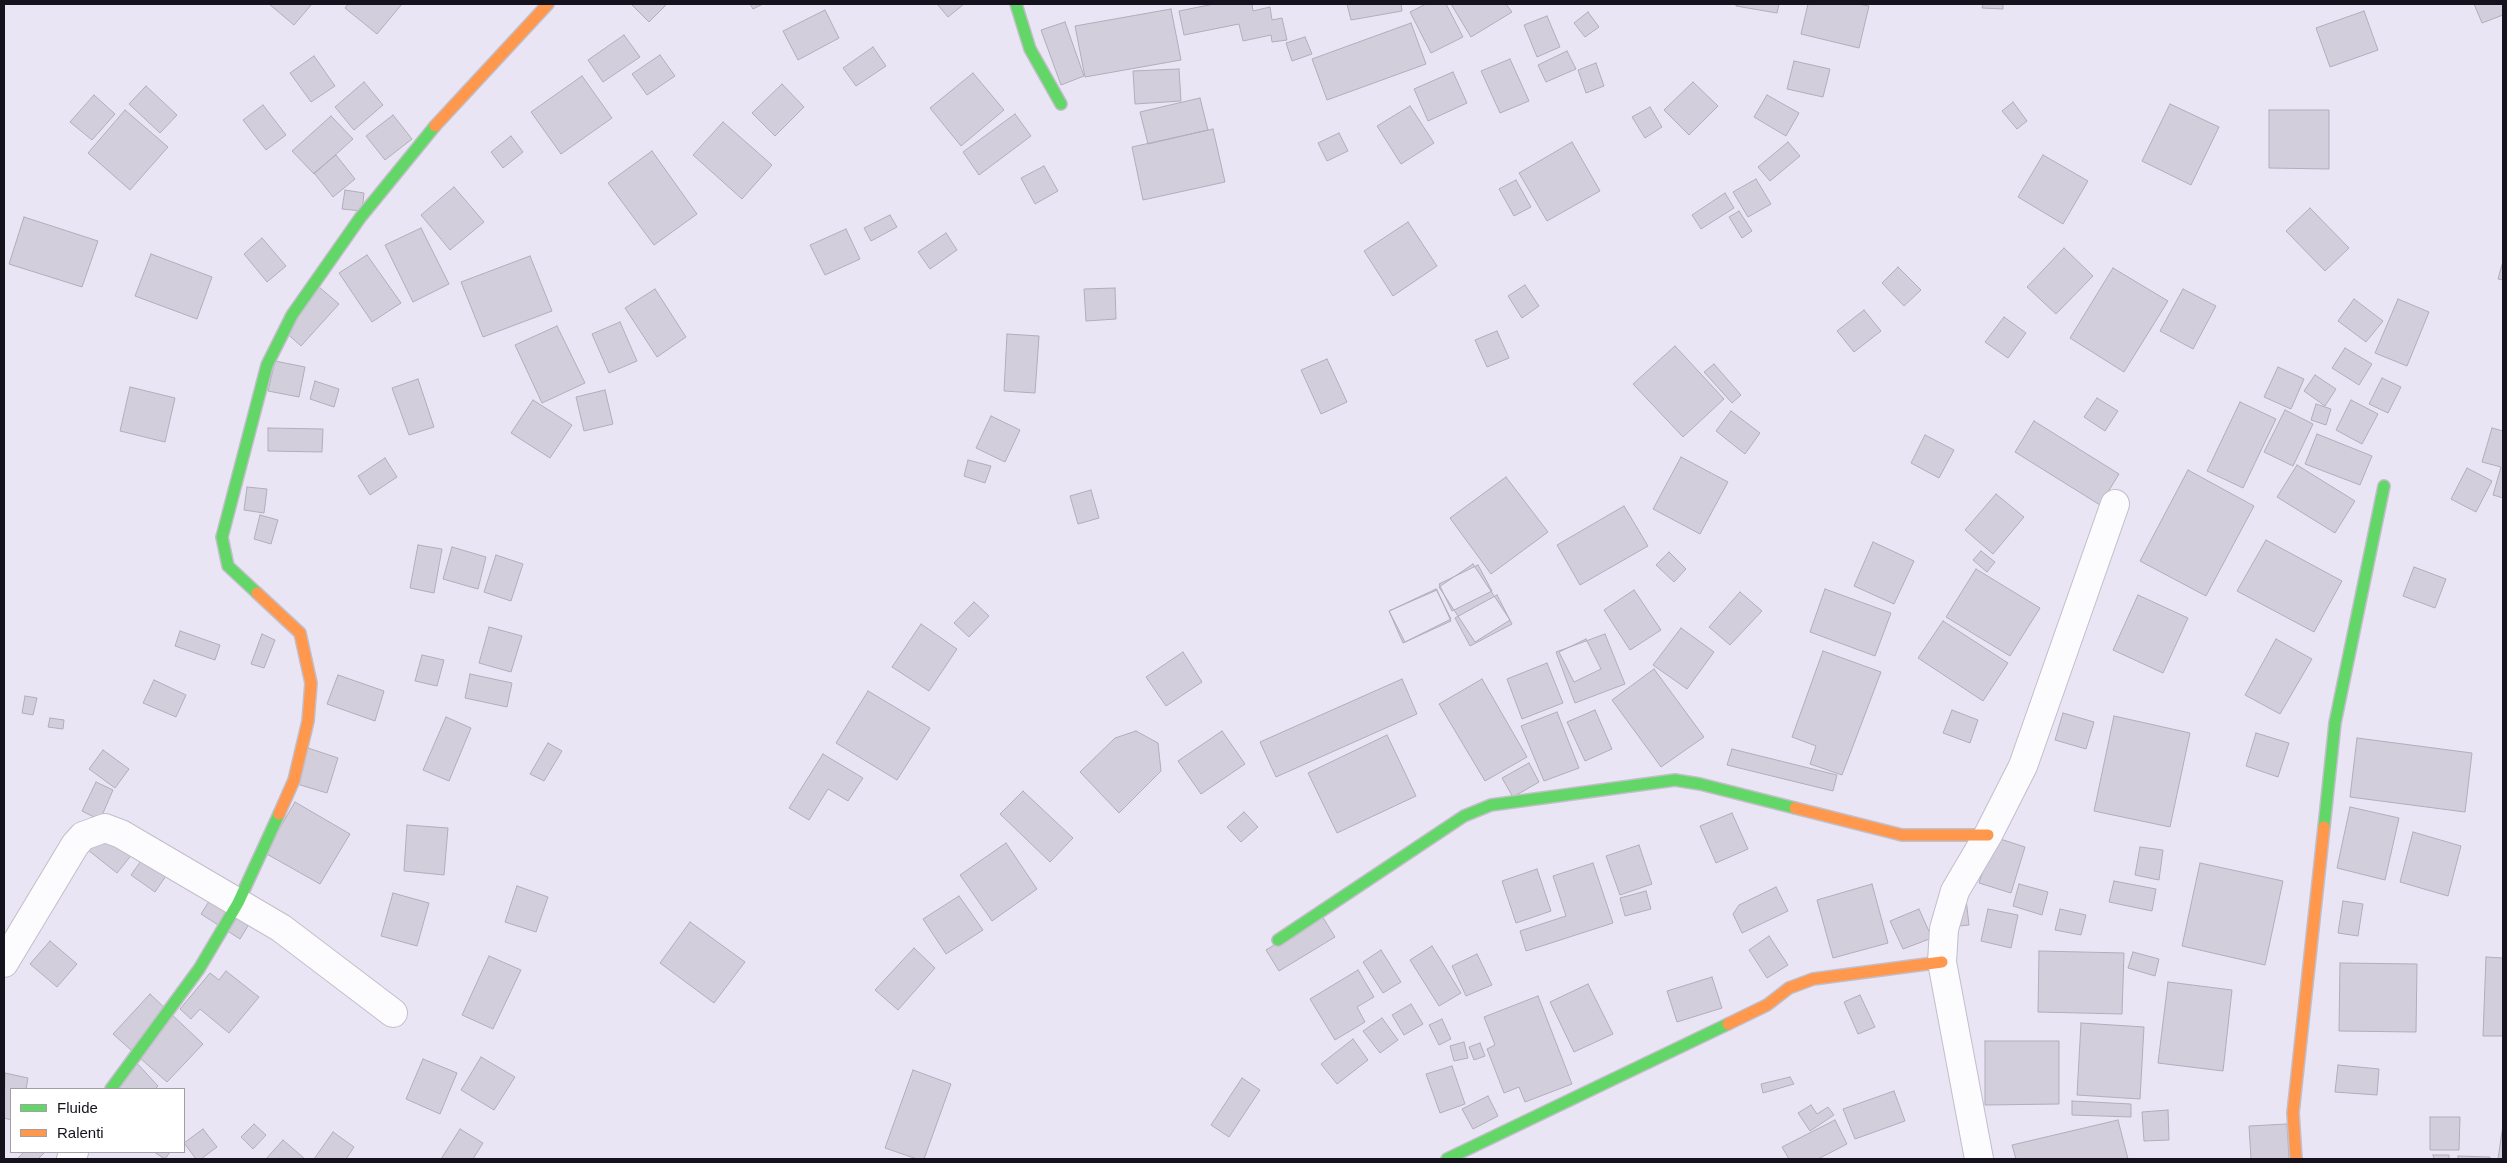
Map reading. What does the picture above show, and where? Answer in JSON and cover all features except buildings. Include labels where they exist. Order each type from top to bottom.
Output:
[{"type":"street","points":[[112,1088],[199,969],[238,903],[294,780],[308,721],[310,684],[300,633],[228,566],[222,537],[267,366],[292,315],[360,218],[435,126],[548,4]]},
{"type":"street","points":[[1016,4],[1030,49],[1061,104]]},
{"type":"street","points":[[2296,1159],[2294,1113],[2335,722],[2384,486]]},
{"type":"street","points":[[1979,1159],[1942,962],[1944,930],[1955,891],[1988,835],[2023,766],[2115,504]]},
{"type":"street","points":[[1278,940],[1464,816],[1491,805],[1675,780],[1700,784],[1902,834],[1988,835]]},
{"type":"street","points":[[4,963],[75,845],[82,836],[105,828],[121,834],[281,928],[393,1013]]},
{"type":"street","points":[[1447,1159],[1767,1005],[1788,988],[1814,979],[1942,962]]},
{"type":"traffic: fast","points":[[1016,4],[1030,49],[1061,104]]},
{"type":"traffic: fast","points":[[257,593],[228,566],[222,537],[267,365],[292,315],[360,218],[435,126]]},
{"type":"traffic: fast","points":[[2324,827],[2335,723],[2384,486]]},
{"type":"traffic: fast","points":[[1278,940],[1464,816],[1491,805],[1675,780],[1700,784],[1795,808]]},
{"type":"traffic: fast","points":[[112,1088],[199,969],[238,903],[279,814]]},
{"type":"traffic: fast","points":[[1447,1159],[1728,1024]]},
{"type":"traffic: slow","points":[[435,126],[548,4]]},
{"type":"traffic: slow","points":[[257,593],[300,633],[311,683],[308,721],[294,780],[279,814]]},
{"type":"traffic: slow","points":[[1795,808],[1902,835],[1988,835]]},
{"type":"traffic: slow","points":[[2296,1159],[2293,1113],[2324,827]]},
{"type":"traffic: slow","points":[[1728,1024],[1767,1005],[1789,988],[1813,979],[1942,962]]}]
